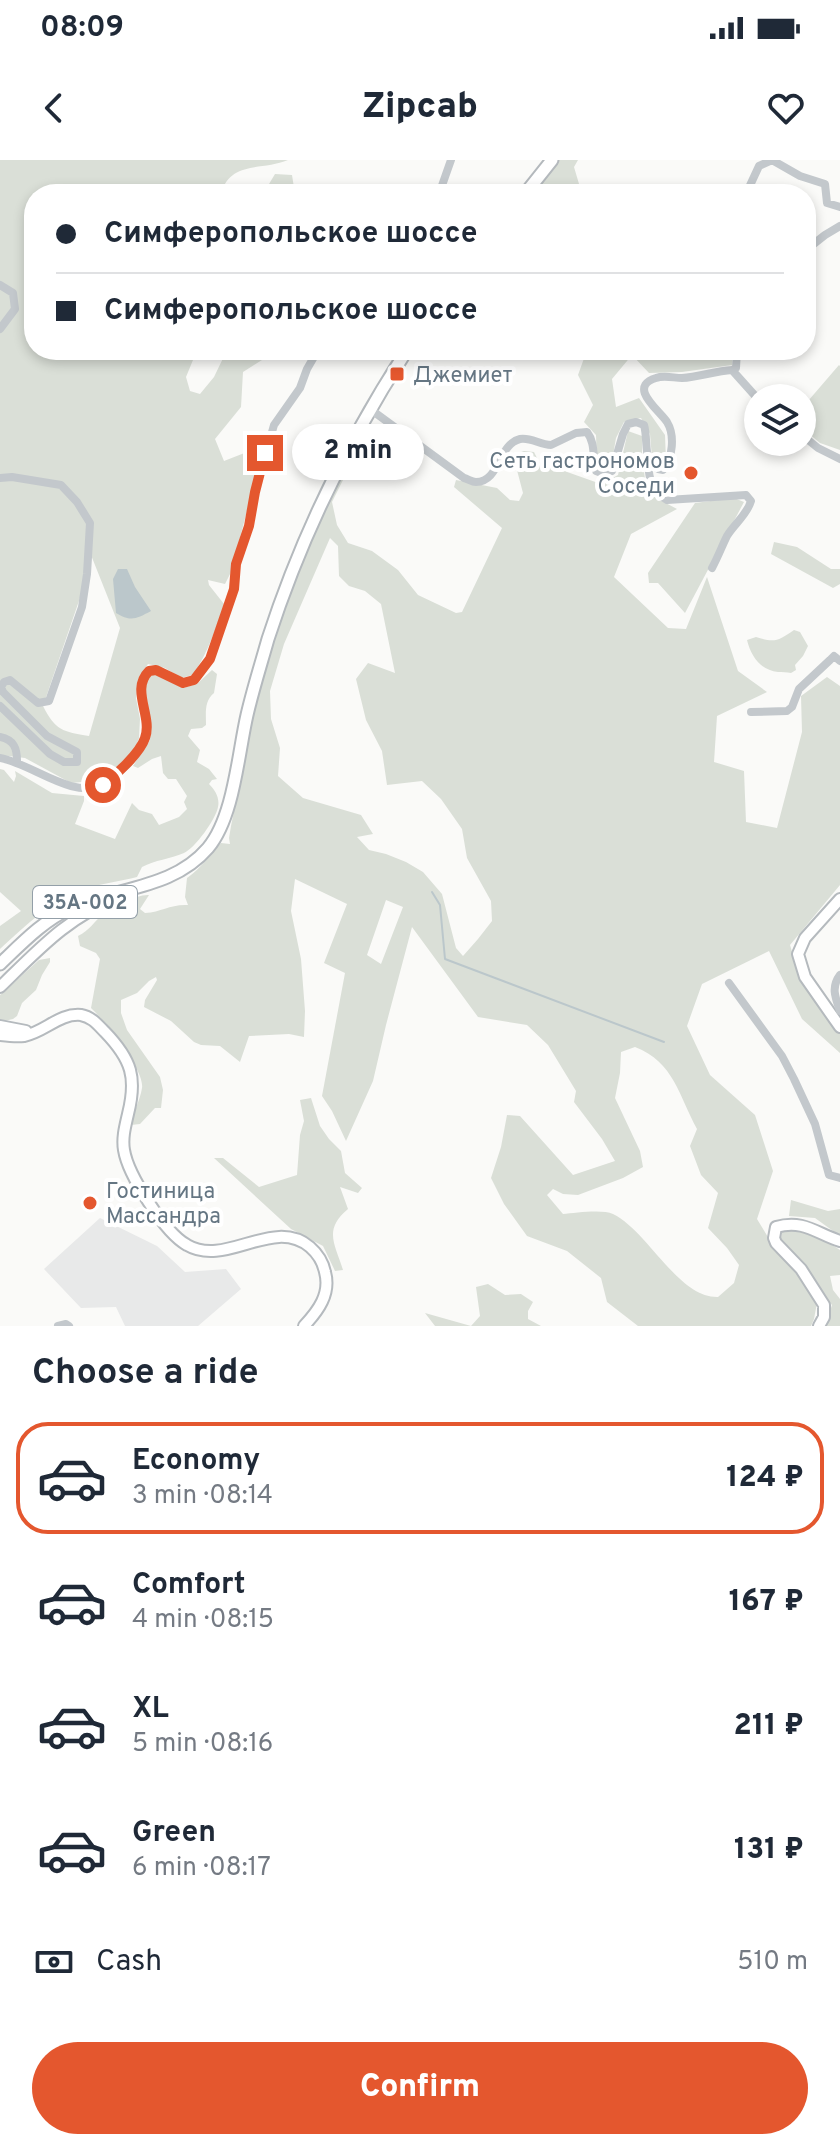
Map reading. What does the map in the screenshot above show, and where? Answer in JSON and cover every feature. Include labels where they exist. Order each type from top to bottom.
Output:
[{"type":"highway","points":[[531,184],[549,160]]},
{"type":"highway","name":"35А-002","points":[[0,961],[55,916],[89,901],[142,887],[184,868],[208,848],[228,808],[247,714],[275,618],[333,481],[377,389],[397,360]]},
{"type":"highway","name":"35А-002","points":[[0,961],[53,913],[87,896],[170,870],[190,857],[210,837],[223,807],[246,700],[268,625],[309,523],[398,360]]},
{"type":"main road","points":[[0,987],[75,918],[142,887]]},
{"type":"main road","points":[[840,899],[805,938],[798,954],[805,977],[840,1027]]},
{"type":"main road","points":[[0,1035],[24,1036],[66,1017],[85,1016],[95,1022],[127,1060],[133,1095],[123,1136],[126,1160],[134,1178],[166,1226],[188,1247],[216,1251],[281,1236],[306,1244],[317,1253],[326,1276],[326,1289],[316,1314],[304,1326]]},
{"type":"main road","points":[[0,1026],[32,1033]]},
{"type":"main road","points":[[819,1326],[824,1317],[824,1305],[801,1269],[776,1243],[774,1232],[776,1227],[781,1226],[808,1227],[840,1241]]},
{"type":"street","points":[[443,184],[451,160]]},
{"type":"street","points":[[749,184],[759,166],[772,160],[800,176],[825,184],[827,203],[840,207]]},
{"type":"street","points":[[816,242],[840,226]]},
{"type":"street","points":[[0,285],[13,293],[15,309],[0,329]]},
{"type":"street","points":[[0,758],[17,761],[51,779],[78,788],[97,788],[139,751],[145,740],[147,731],[141,693],[144,675],[156,670],[183,683],[194,680],[201,672],[210,659],[234,589],[236,564],[249,526],[274,425],[300,388],[312,360]]},
{"type":"street","points":[[648,460],[651,467],[663,470],[669,463],[671,449],[668,423],[646,398],[644,390],[648,383],[656,378],[682,378],[732,370],[737,360]]},
{"type":"street","points":[[732,370],[745,384]]},
{"type":"street","points":[[368,412],[464,478],[477,482],[489,478],[509,445],[517,439],[546,446],[584,432],[593,440],[596,471],[604,474],[612,471],[628,424],[636,422],[644,425],[651,486],[658,495],[667,500],[746,495],[751,501],[712,568]]},
{"type":"street","points":[[816,446],[840,459]]},
{"type":"street","points":[[0,478],[61,485],[77,502],[90,523],[82,607],[49,701],[38,703],[10,680],[1,687],[47,736],[77,752],[77,762],[64,762],[50,754],[0,706]]},
{"type":"street","points":[[751,712],[787,711],[792,707],[799,689],[834,656],[840,661]]},
{"type":"street","points":[[0,737],[8,739],[17,749],[17,761]]},
{"type":"street","points":[[840,975],[834,991],[840,1011]]},
{"type":"street","points":[[729,983],[782,1056],[815,1124],[829,1175],[840,1178]]},
{"type":"street","points":[[58,1326],[69,1326]]},
{"type":"shaded area","points":[[0,160],[288,160],[240,171],[225,184],[24,184],[24,360],[193,360],[186,377],[190,391],[200,394],[214,377],[222,360],[262,360],[243,372],[241,407],[215,439],[224,461],[247,452],[259,465],[231,572],[225,584],[208,580],[224,604],[211,640],[193,675],[181,678],[165,668],[148,664],[139,677],[136,698],[140,719],[139,738],[135,749],[104,780],[71,783],[25,758],[0,755]],"holes":[[[91,555],[120,628],[89,736],[61,728],[43,706],[82,592]]]},
{"type":"shaded area","points":[[559,160],[578,160],[574,167],[579,184],[539,184]]},
{"type":"shaded area","points":[[275,174],[292,175],[293,184],[269,184]]},
{"type":"shaded area","points":[[583,360],[628,360],[612,379],[616,407],[639,398],[665,435],[666,461],[658,464],[652,458],[650,434],[641,418],[624,422],[616,438],[612,461],[602,470],[597,465],[596,435],[584,422],[593,405],[578,375]]},
{"type":"shaded area","points":[[637,360],[732,360],[732,365],[649,373]]},
{"type":"shaded area","points":[[839,365],[840,450],[816,440],[816,392]]},
{"type":"shaded area","points":[[628,431],[642,436],[647,493],[677,509],[631,534],[614,577],[668,628],[686,629],[707,577],[738,671],[767,692],[717,716],[714,762],[744,771],[746,822],[777,828],[802,732],[801,696],[827,677],[840,686],[840,885],[790,945],[798,971],[840,1029],[840,1053],[802,1019],[769,951],[702,984],[687,1026],[710,1075],[755,1115],[773,1171],[757,1219],[774,1247],[795,1269],[817,1303],[811,1326],[638,1326],[607,1302],[601,1278],[567,1251],[527,1236],[504,1204],[491,1178],[507,1115],[520,1116],[573,1175],[615,1161],[574,1102],[576,1091],[548,1045],[527,1025],[478,1017],[412,927],[373,1081],[346,1141],[322,1096],[345,973],[324,963],[347,904],[295,879],[291,911],[301,959],[304,1037],[289,1034],[249,1036],[240,1062],[220,1046],[194,1042],[171,1021],[144,1007],[156,977],[137,993],[121,1000],[121,1013],[127,1030],[160,1077],[163,1090],[161,1108],[155,1108],[140,1124],[131,1125],[142,1088],[137,1070],[114,1034],[91,1008],[100,959],[96,953],[80,946],[78,936],[102,915],[138,897],[149,895],[140,909],[145,913],[188,905],[185,897],[187,878],[221,843],[230,844],[256,702],[279,616],[328,501],[358,442],[365,436],[332,502],[337,525],[348,543],[372,551],[398,570],[418,595],[456,613],[462,612],[502,528],[454,487],[456,480],[497,488],[510,500],[519,501],[523,493],[513,455],[524,451],[534,452],[539,462],[601,484],[618,475]],"holes":[[[330,538],[338,546],[339,576],[349,586],[365,591],[381,604],[395,673],[368,663],[356,679],[366,720],[382,751],[387,785],[422,781],[441,799],[462,829],[467,858],[491,901],[492,921],[463,956],[456,948],[442,894],[423,872],[406,862],[369,850],[357,837],[373,834],[361,815],[303,798],[278,776],[280,748],[271,719],[270,691],[284,644]],[[386,900],[403,907],[381,964],[367,955]],[[635,1047],[659,1062],[674,1081],[697,1129],[690,1146],[701,1175],[718,1193],[708,1228],[739,1265],[734,1283],[718,1297],[703,1294],[676,1276],[639,1234],[613,1214],[563,1214],[547,1195],[553,1189],[563,1194],[578,1195],[643,1167],[640,1151],[615,1098],[621,1052]]]},
{"type":"shaded area","points":[[734,498],[744,502],[685,613],[658,583],[649,583],[648,573],[695,503]]},
{"type":"shaded area","points":[[774,542],[797,547],[831,569],[840,569],[840,584],[833,588],[771,554]]},
{"type":"shaded area","points":[[118,569],[127,569],[151,611],[134,618],[116,613],[113,579]]},
{"type":"shaded area","points":[[794,630],[800,632],[808,646],[795,665],[796,670],[791,673],[772,671],[757,661],[747,640],[756,637],[776,640]]},
{"type":"shaded area","points":[[212,670],[217,674],[214,693],[207,703],[206,725],[191,729],[188,736],[200,750],[197,762],[209,769],[217,779],[209,784],[216,794],[218,807],[204,833],[189,850],[142,867],[137,877],[88,888],[63,899],[0,949],[0,926],[21,911],[0,892],[0,769],[14,782],[15,771],[52,793],[84,796],[75,824],[115,839],[132,803],[139,810],[152,814],[159,825],[179,817],[187,809],[184,802],[187,796],[176,779],[168,779],[163,773],[161,756],[138,768],[133,766],[150,740],[143,691],[147,677],[155,674],[183,688],[197,684]]},
{"type":"shaded area","points":[[50,958],[36,990],[22,1003],[17,1016],[0,1022],[0,995],[39,960]]},
{"type":"shaded area","points":[[311,1098],[320,1126],[341,1151],[345,1173],[362,1188],[358,1193],[340,1187],[348,1209],[336,1224],[333,1238],[343,1270],[335,1271],[323,1246],[291,1229],[214,1158],[223,1158],[259,1187],[297,1175],[304,1121],[300,1100]]},
{"type":"shaded area","points":[[791,1200],[828,1211],[840,1209],[840,1236],[815,1218],[789,1216]]},
{"type":"shaded area","points":[[100,1218],[157,1246],[185,1272],[226,1269],[241,1289],[198,1326],[125,1326],[116,1307],[81,1308],[44,1269]]},
{"type":"shaded area","points":[[783,1228],[813,1232],[840,1250],[840,1275],[830,1276],[833,1290],[840,1299],[840,1326],[825,1326],[832,1305],[816,1286],[805,1264],[780,1242]]},
{"type":"shaded area","points":[[488,1284],[505,1295],[521,1294],[533,1302],[528,1319],[541,1326],[471,1326],[480,1316],[476,1287]]},
{"type":"shaded area","points":[[425,1313],[471,1326],[435,1326]]},
{"type":"waterway","points":[[432,892],[440,905],[445,959],[664,1042]]},
{"type":"place","name":"Джемиет","points":[[397,374]]},
{"type":"place","name":"Сеть гастрономов Соседи","points":[[691,473]]},
{"type":"place","name":"Гостиница Массандра","points":[[90,1203]]},
{"type":"route","points":[[103,785],[139,751],[145,740],[147,731],[141,693],[144,675],[156,670],[183,683],[194,680],[210,659],[234,589],[236,564],[249,526],[265,453]]}]
